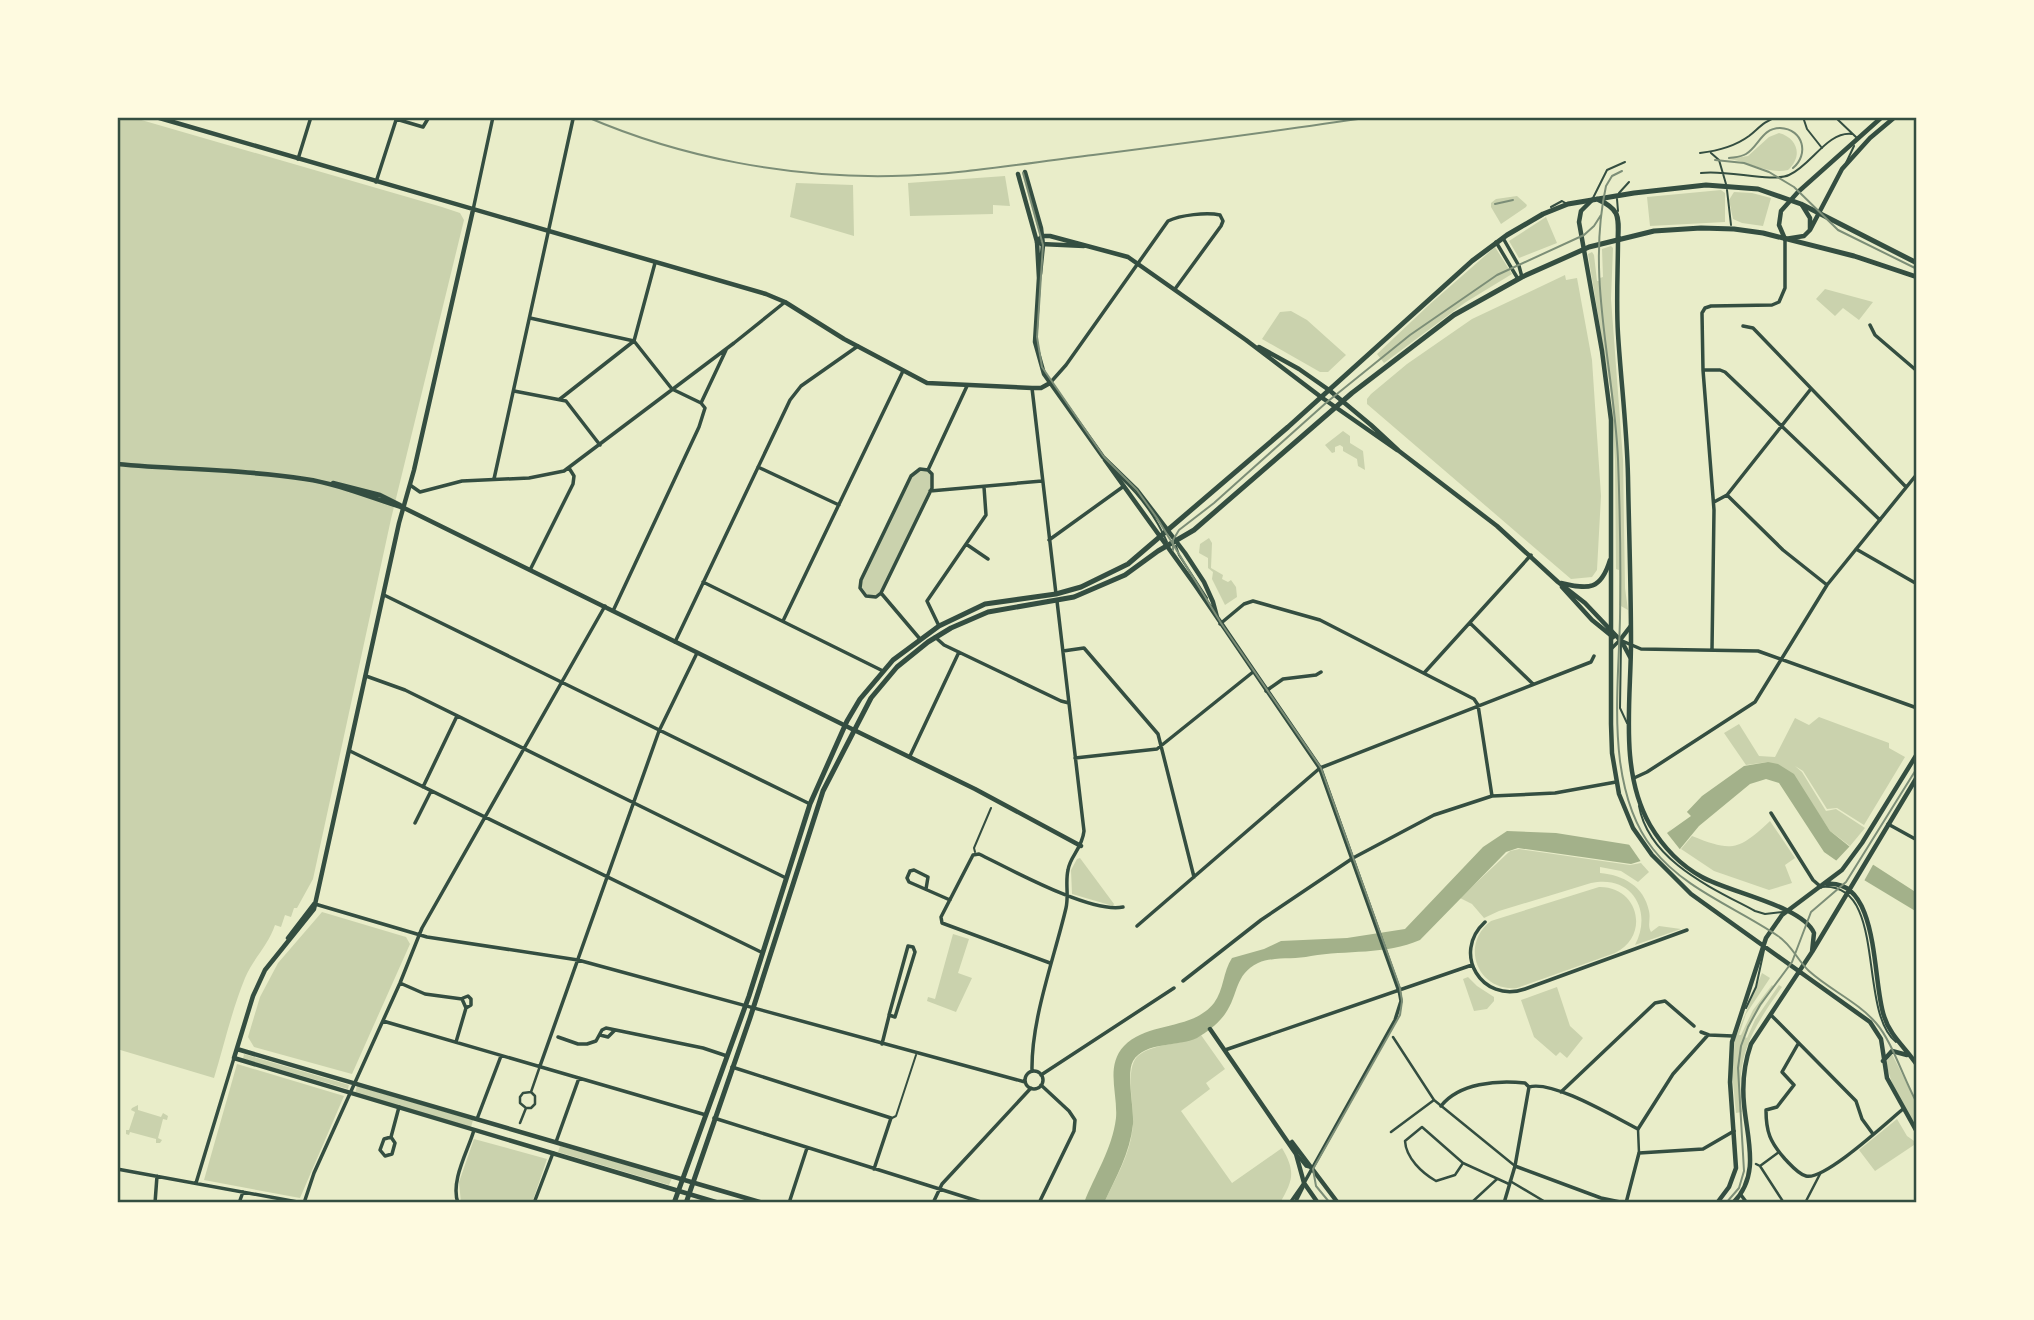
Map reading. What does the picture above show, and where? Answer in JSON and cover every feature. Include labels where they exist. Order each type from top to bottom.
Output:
[{"type":"main road","points":[[674,1203],[745,1007],[810,804],[860,699],[893,660],[920,639],[939,626],[985,604],[1056,594],[1107,576],[1137,558],[1440,289],[1496,242],[1549,211],[1568,204],[1618,195],[1706,185],[1758,189],[1801,204],[1917,263]]},
{"type":"main road","points":[[1594,199],[1611,207],[1618,215],[1618,238]]},
{"type":"main road","points":[[686,1203],[753,1009],[823,791],[866,704],[907,658],[935,637],[988,612],[1057,601],[1090,592],[1113,581],[1194,530],[1342,401],[1454,315],[1520,278],[1583,249],[1632,235],[1684,228],[1734,229],[1866,259],[1917,277]]},
{"type":"street","points":[[156,117],[655,264],[766,294],[785,302],[927,383],[1032,388],[1041,388],[1050,383],[1066,365],[1168,222],[1174,218],[1217,213],[1223,221],[1175,289]]},
{"type":"street","points":[[298,159],[310,117]]},
{"type":"street","points":[[331,117],[339,117]]},
{"type":"street","points":[[376,182],[396,118],[423,127],[429,117]]},
{"type":"street","points":[[196,1183],[259,981],[272,958],[315,903],[493,117]]},
{"type":"street","points":[[1712,649],[1714,502],[1703,370],[1703,310],[1711,306],[1772,305],[1779,302],[1784,288],[1785,239],[1779,218],[1791,200],[1854,136],[1882,117]]},
{"type":"street","points":[[1785,239],[1804,236],[1810,230],[1842,169],[1870,138],[1895,117]]},
{"type":"street","points":[[494,479],[573,118]]},
{"type":"street","points":[[1025,172],[1043,246],[1035,342],[1041,368],[1108,466],[1164,534],[1176,541],[1204,582],[1219,622]]},
{"type":"street","points":[[1018,174],[1037,242],[1039,278]]},
{"type":"street","points":[[1594,199],[1584,207],[1579,218],[1610,409],[1612,753],[1616,782],[1623,804],[1641,839],[1691,894],[1870,1022],[1881,1039],[1887,1079],[1917,1132]]},
{"type":"street","points":[[1801,204],[1810,218],[1810,230]]},
{"type":"street","points":[[1037,242],[1042,236]]},
{"type":"street","points":[[1042,236],[1117,252],[1139,263],[1399,451]]},
{"type":"street","points":[[1503,238],[1519,266],[1520,278]]},
{"type":"street","points":[[1618,238],[1618,322],[1628,474],[1631,628],[1629,727],[1634,778],[1654,835],[1673,858],[1710,882],[1787,910],[1810,926],[1814,936],[1812,952]]},
{"type":"street","points":[[1037,242],[1043,246],[1088,246]]},
{"type":"street","points":[[1496,242],[1520,278]]},
{"type":"street","points":[[560,399],[634,341],[655,264]]},
{"type":"street","points":[[410,485],[420,492],[450,482],[543,477],[569,468],[785,302]]},
{"type":"street","points":[[529,318],[634,341],[672,389],[701,403],[705,408],[699,427],[613,611]]},
{"type":"street","points":[[1870,325],[1875,335],[1917,371]]},
{"type":"street","points":[[1743,326],[1753,328],[1906,487]]},
{"type":"street","points":[[1246,340],[1329,390],[1399,451],[1531,555],[1580,607],[1621,641],[1641,649],[1749,649],[1917,708]]},
{"type":"street","points":[[675,642],[793,395],[858,346]]},
{"type":"street","points":[[701,403],[727,349]]},
{"type":"street","points":[[1703,370],[1725,372],[1880,520]]},
{"type":"street","points":[[783,621],[904,371]]},
{"type":"street","points":[[928,470],[967,386]]},
{"type":"street","points":[[1032,388],[1056,594]]},
{"type":"street","points":[[1714,502],[1727,495],[1810,390]]},
{"type":"street","points":[[514,391],[560,399],[570,406],[600,445]]},
{"type":"street","points":[[1105,460],[1137,490],[1174,555],[1320,768],[1399,990],[1399,1011],[1293,1203]]},
{"type":"street","points":[[117,464],[224,470],[324,482],[404,508],[910,756],[1081,846]]},
{"type":"street","points":[[758,467],[839,505]]},
{"type":"street","points":[[530,569],[573,484],[574,476],[569,468]]},
{"type":"street","points":[[920,469],[928,470],[933,480],[930,491],[881,593],[876,597],[866,596],[860,588],[861,580],[912,474],[920,469]]},
{"type":"street","points":[[1634,778],[1752,705],[1827,584],[1917,474]]},
{"type":"street","points":[[930,491],[1042,481]]},
{"type":"street","points":[[1049,540],[1124,486]]},
{"type":"street","points":[[939,626],[927,601],[986,515],[984,487]]},
{"type":"street","points":[[1727,495],[1783,550],[1827,584]]},
{"type":"street","points":[[966,544],[988,559]]},
{"type":"street","points":[[1856,549],[1917,584]]},
{"type":"street","points":[[1425,673],[1531,555]]},
{"type":"street","points":[[1558,582],[1583,588],[1594,586],[1605,574],[1611,556]]},
{"type":"street","points":[[703,582],[884,671]]},
{"type":"street","points":[[881,593],[920,639]]},
{"type":"street","points":[[384,595],[810,804]]},
{"type":"street","points":[[1025,1082],[1025,1077],[1032,1071],[1034,1043],[1050,962],[1068,896],[1069,866],[1081,846],[1084,831],[1057,601]]},
{"type":"street","points":[[1219,622],[1248,602],[1259,602],[1319,620],[1474,699],[1478,705],[1492,796]]},
{"type":"street","points":[[117,1168],[303,1203],[304,1195],[419,935],[605,607]]},
{"type":"street","points":[[1470,623],[1533,684]]},
{"type":"street","points":[[1611,650],[1631,628]]},
{"type":"street","points":[[935,637],[959,652],[1069,703]]},
{"type":"street","points":[[1621,641],[1630,658]]},
{"type":"street","points":[[1063,651],[1084,648],[1157,734],[1194,877]]},
{"type":"street","points":[[910,756],[959,652]]},
{"type":"street","points":[[531,1092],[659,730],[697,653]]},
{"type":"street","points":[[1137,926],[1320,768],[1591,662],[1594,656]]},
{"type":"street","points":[[1075,758],[1157,749],[1253,672]]},
{"type":"street","points":[[1266,691],[1283,679],[1321,672]]},
{"type":"street","points":[[366,676],[394,685],[793,881]]},
{"type":"street","points":[[423,787],[457,716]]},
{"type":"street","points":[[349,751],[763,953]]},
{"type":"street","points":[[1717,1203],[1731,1183],[1736,1164],[1730,1069],[1733,1036],[1771,928],[1787,910],[1843,869],[1917,754]]},
{"type":"street","points":[[1733,1203],[1741,1195],[1750,1175],[1744,1073],[1751,1044],[1812,952],[1917,777]]},
{"type":"street","points":[[1183,981],[1261,920],[1353,858],[1443,811],[1492,796],[1555,793],[1616,782]]},
{"type":"street","points":[[415,823],[431,791]]},
{"type":"street","points":[[1771,813],[1813,880],[1821,887]]},
{"type":"street","points":[[1888,824],[1916,840]]},
{"type":"street","points":[[1050,962],[943,924],[940,919],[975,853],[1068,896],[1115,909],[1123,906]]},
{"type":"street","points":[[926,889],[928,877],[914,870],[910,871],[908,881],[950,900]]},
{"type":"street","points":[[1821,887],[1831,883],[1858,898],[1867,915],[1882,1012],[1891,1032],[1917,1065]]},
{"type":"street","points":[[315,903],[419,935],[578,960],[1025,1082],[1031,1088],[1035,1089],[1041,1085]]},
{"type":"street","points":[[1485,922],[1476,931],[1471,942],[1472,965],[1478,976],[1491,987],[1514,992],[1687,930]]},
{"type":"street","points":[[882,1044],[889,1015],[906,949],[912,946],[915,951],[897,1015],[889,1015]]},
{"type":"street","points":[[1225,1050],[1472,965]]},
{"type":"street","points":[[400,983],[425,994],[462,999],[468,996],[471,1005],[466,1008]]},
{"type":"street","points":[[1041,1075],[1174,988]]},
{"type":"street","points":[[456,1042],[466,1008],[462,999]]},
{"type":"street","points":[[1561,1091],[1655,1003],[1665,1001],[1694,1026]]},
{"type":"street","points":[[1770,1013],[1856,1101],[1862,1119],[1872,1134]]},
{"type":"street","points":[[383,1021],[706,1115]]},
{"type":"street","points":[[558,1037],[587,1044],[596,1041],[604,1029],[615,1030],[703,1048],[727,1056]]},
{"type":"street","points":[[1210,1029],[1296,1154],[1306,1166],[1312,1168]]},
{"type":"street","points":[[600,1035],[608,1037],[615,1030]]},
{"type":"street","points":[[1701,1032],[1708,1035],[1733,1036]]},
{"type":"street","points":[[1393,1037],[1434,1100],[1515,1166],[1601,1198],[1625,1203],[1639,1153],[1638,1129],[1673,1074],[1708,1035]]},
{"type":"street","points":[[1798,1044],[1782,1072],[1794,1085],[1777,1107],[1766,1110],[1767,1132],[1779,1152],[1806,1177],[1831,1169],[1903,1109]]},
{"type":"street","points":[[237,1049],[763,1203]]},
{"type":"street","points":[[1883,1060],[1892,1051],[1911,1056]]},
{"type":"street","points":[[458,1203],[457,1182],[501,1055]]},
{"type":"street","points":[[234,1058],[719,1203]]},
{"type":"street","points":[[732,1067],[891,1118],[874,1169]]},
{"type":"street","points":[[1032,1071],[1041,1075]]},
{"type":"street","points":[[1039,1203],[1074,1132],[1075,1120],[1041,1085],[1041,1075]]},
{"type":"street","points":[[534,1203],[579,1078]]},
{"type":"street","points":[[1441,1106],[1462,1091],[1490,1082],[1525,1083],[1529,1087],[1544,1086],[1561,1091],[1638,1129]]},
{"type":"street","points":[[1504,1203],[1515,1166],[1529,1087]]},
{"type":"street","points":[[933,1203],[939,1189],[1031,1088]]},
{"type":"street","points":[[526,1091],[536,1098],[536,1104],[526,1108],[520,1103],[520,1097],[526,1091]]},
{"type":"street","points":[[1391,1132],[1434,1100]]},
{"type":"street","points":[[391,1137],[384,1139],[380,1150],[385,1156],[392,1154],[395,1143],[391,1137],[399,1107]]},
{"type":"street","points":[[520,1123],[526,1108]]},
{"type":"street","points":[[715,1118],[984,1203]]},
{"type":"street","points":[[1277,1124],[1338,1203]]},
{"type":"street","points":[[1462,1163],[1455,1175],[1436,1181],[1415,1165],[1406,1149],[1405,1141],[1422,1127],[1462,1163],[1510,1183],[1547,1203]]},
{"type":"street","points":[[1639,1153],[1703,1149],[1734,1131]]},
{"type":"street","points":[[789,1203],[807,1147]]},
{"type":"street","points":[[1779,1152],[1758,1165],[1784,1203]]},
{"type":"street","points":[[1296,1154],[1304,1183],[1318,1203]]},
{"type":"street","points":[[1805,1203],[1820,1174]]},
{"type":"street","points":[[155,1203],[157,1175]]},
{"type":"street","points":[[1471,1203],[1497,1179]]},
{"type":"street","points":[[239,1203],[243,1192]]},
{"type":"street","points":[[1741,1195],[1746,1203]]},
{"type":"lane","points":[[1700,153],[1732,146],[1750,135],[1762,123],[1777,117]]},
{"type":"lane","points":[[1803,117],[1810,134],[1823,148]]},
{"type":"lane","points":[[1835,117],[1854,136]]},
{"type":"lane","points":[[1701,173],[1723,171],[1780,178],[1794,173],[1839,135],[1870,138]]},
{"type":"lane","points":[[1842,169],[1854,136]]},
{"type":"lane","points":[[1710,152],[1717,156],[1723,171],[1727,185],[1729,222],[1734,229]]},
{"type":"lane","points":[[1594,199],[1607,170],[1625,162]]},
{"type":"lane","points":[[1618,215],[1618,195],[1629,182]]},
{"type":"lane","points":[[1108,466],[1134,490],[1164,534]]},
{"type":"lane","points":[[1621,641],[1620,708],[1629,727]]},
{"type":"lane","points":[[975,853],[974,848],[991,808]]},
{"type":"lane","points":[[1673,858],[1696,878],[1755,911],[1773,914],[1787,910]]},
{"type":"lane","points":[[1847,891],[1863,918],[1878,1013],[1885,1030],[1902,1047]]},
{"type":"lane","points":[[891,1118],[896,1116],[916,1054]]},
{"type":"shaded area","points":[[117,117],[131,117],[442,207],[460,213],[464,220],[391,519],[313,879],[291,917],[285,915],[281,927],[275,925],[248,971],[214,1078],[117,1049]]},
{"type":"shaded area","points":[[1779,133],[1791,139],[1796,148],[1796,159],[1788,170],[1773,171],[1728,159],[1748,156],[1769,137]]},
{"type":"shaded area","points":[[1005,176],[1010,206],[993,205],[993,214],[910,216],[908,183]]},
{"type":"shaded area","points":[[796,183],[853,185],[854,236],[790,217]]},
{"type":"shaded area","points":[[1721,190],[1725,193],[1725,222],[1650,226],[1647,197]]},
{"type":"shaded area","points":[[1734,192],[1771,198],[1763,226],[1733,219],[1729,200]]},
{"type":"shaded area","points":[[1517,196],[1526,207],[1501,224],[1491,203],[1496,199]]},
{"type":"shaded area","points":[[1546,217],[1557,243],[1519,258],[1509,241]]},
{"type":"shaded area","points":[[1611,246],[1611,299],[1623,460],[1625,588],[1628,610],[1619,605],[1611,394],[1588,254],[1592,252],[1594,255],[1597,281],[1600,281],[1603,277],[1602,249]]},
{"type":"shaded area","points":[[1495,247],[1512,274],[1466,302],[1384,363],[1377,354]]},
{"type":"shaded area","points":[[1565,275],[1566,280],[1577,278],[1592,360],[1601,496],[1597,570],[1592,577],[1571,579],[1367,404],[1371,394],[1407,364],[1472,319]]},
{"type":"shaded area","points":[[1825,289],[1873,302],[1859,320],[1843,308],[1835,316],[1816,299]]},
{"type":"shaded area","points":[[1291,311],[1307,320],[1346,355],[1328,372],[1320,372],[1262,339],[1280,312]]},
{"type":"shaded area","points":[[1343,431],[1350,436],[1350,443],[1363,451],[1365,470],[1358,466],[1357,459],[1343,451],[1340,445],[1335,447],[1335,452],[1332,453],[1325,445]]},
{"type":"shaded area","points":[[916,470],[930,471],[933,484],[881,593],[870,598],[860,585]]},
{"type":"shaded area","points":[[1209,538],[1212,543],[1211,568],[1223,575],[1222,579],[1228,582],[1231,580],[1236,587],[1237,597],[1225,605],[1212,579],[1213,572],[1208,568],[1208,558],[1199,553],[1200,544]]},
{"type":"shaded area","points":[[1819,717],[1889,743],[1889,748],[1905,757],[1864,825],[1837,808],[1827,809],[1803,771],[1795,766],[1802,772],[1826,811],[1836,809],[1865,828],[1850,846],[1830,831],[1813,805],[1768,762],[1746,765],[1724,733],[1739,724],[1759,756],[1775,757],[1795,718],[1809,725]]},
{"type":"shaded area","points":[[1768,762],[1778,764],[1794,774],[1830,831],[1869,862],[1917,893],[1917,912],[1824,852],[1779,783],[1766,779],[1750,784],[1699,826],[1680,849],[1631,864],[1518,848],[1506,852],[1420,940],[1380,950],[1258,963],[1245,973],[1225,1014],[1208,1030],[1190,1041],[1154,1047],[1138,1055],[1131,1066],[1133,1124],[1126,1155],[1104,1203],[1084,1203],[1114,1130],[1114,1071],[1118,1054],[1134,1038],[1205,1012],[1217,998],[1232,958],[1281,941],[1347,938],[1405,929],[1483,847],[1507,831],[1556,833],[1631,845],[1667,833],[1702,796],[1744,766]]},
{"type":"shaded area","points":[[1770,821],[1795,858],[1785,865],[1792,883],[1769,890],[1714,871],[1681,849],[1692,836],[1717,845],[1734,846],[1750,838]]},
{"type":"shaded area","points":[[1519,849],[1630,865],[1641,863],[1649,872],[1638,882],[1621,871],[1600,867],[1600,873],[1624,879],[1637,889],[1646,902],[1651,932],[1659,926],[1681,929],[1635,945],[1640,932],[1640,908],[1628,890],[1618,884],[1605,882],[1591,883],[1484,918],[1472,904],[1460,898],[1510,851]]},
{"type":"shaded area","points":[[1080,858],[1113,906],[1072,894],[1071,870]]},
{"type":"shaded area","points":[[1599,887],[1623,894],[1631,903],[1636,924],[1626,945],[1615,953],[1517,988],[1492,983],[1483,975],[1477,965],[1476,942],[1481,931],[1491,921]]},
{"type":"shaded area","points":[[322,912],[406,937],[410,944],[352,1074],[254,1047],[248,1037],[260,997],[278,963]]},
{"type":"shaded area","points":[[953,934],[969,939],[958,973],[972,978],[956,1012],[927,1001],[928,997],[935,999]]},
{"type":"shaded area","points":[[1762,973],[1770,978],[1746,1014],[1739,1035],[1772,985],[1774,987],[1753,1018],[1745,1037],[1747,1038],[1755,1020],[1779,985],[1782,987],[1748,1045],[1741,1075],[1742,1112],[1736,1113],[1732,1072],[1735,1039]]},
{"type":"shaded area","points":[[1468,977],[1494,997],[1487,1009],[1474,1011],[1463,979]]},
{"type":"shaded area","points":[[1557,987],[1570,1026],[1583,1038],[1567,1058],[1560,1052],[1556,1056],[1534,1037],[1521,1000]]},
{"type":"shaded area","points":[[1201,1035],[1225,1069],[1206,1083],[1210,1089],[1181,1111],[1232,1183],[1282,1148],[1291,1176],[1280,1203],[1104,1203],[1130,1144],[1133,1122],[1131,1077],[1134,1060],[1154,1048]]},
{"type":"shaded area","points":[[244,1054],[349,1085],[348,1089],[243,1059]]},
{"type":"shaded area","points":[[1892,1054],[1917,1104],[1917,1125],[1897,1095],[1890,1078],[1886,1062]]},
{"type":"shaded area","points":[[237,1064],[344,1096],[300,1198],[204,1180]]},
{"type":"shaded area","points":[[357,1086],[473,1120],[471,1127],[355,1093]]},
{"type":"shaded area","points":[[138,1105],[138,1110],[161,1117],[163,1113],[168,1116],[167,1120],[163,1119],[158,1138],[162,1140],[160,1143],[156,1143],[156,1139],[130,1132],[129,1135],[126,1134],[135,1112],[131,1110]]},
{"type":"shaded area","points":[[1897,1119],[1907,1136],[1917,1143],[1875,1171],[1859,1150]]},
{"type":"shaded area","points":[[474,1139],[547,1159],[532,1203],[461,1203],[459,1182]]},
{"type":"shaded area","points":[[560,1146],[672,1178],[669,1185],[558,1152]]},
{"type":"pier","points":[[1686,811],[1691,816],[1667,833]]},
{"type":"pier","points":[[1665,831],[1682,852],[1644,866],[1628,843]]},
{"type":"pier","points":[[1850,846],[1874,863],[1864,881],[1834,863]]},
{"type":"tram line","points":[[1729,158],[1746,154],[1769,131],[1788,129],[1802,144],[1801,156],[1793,168]]},
{"type":"tram line","points":[[1715,160],[1744,163],[1769,172],[1794,187],[1838,230],[1917,269]]},
{"type":"tram line","points":[[1622,171],[1612,176],[1606,186],[1599,254],[1603,322],[1618,459],[1618,743],[1630,807],[1653,849],[1680,876],[1783,940],[1809,971],[1876,1023],[1917,1103]]},
{"type":"tram line","points":[[1023,173],[1043,245],[1037,337],[1042,367],[1104,457],[1137,490],[1157,518],[1221,623],[1321,768],[1400,988],[1400,1015],[1313,1169],[1316,1186],[1330,1203]]},
{"type":"tram line","points":[[1173,550],[1173,540],[1179,530],[1214,503],[1327,402],[1410,335],[1497,275],[1584,235],[1601,215]]},
{"type":"tram line","points":[[1726,1203],[1739,1188],[1744,1171],[1738,1068],[1741,1046],[1748,1027],[1760,1005],[1792,962],[1811,912],[1846,882],[1917,768]]},
{"type":"railway","points":[[587,117],[660,144],[737,163],[854,176],[892,176],[993,168],[1371,117]]},
{"type":"railway","points":[[1495,204],[1513,200]]}]
